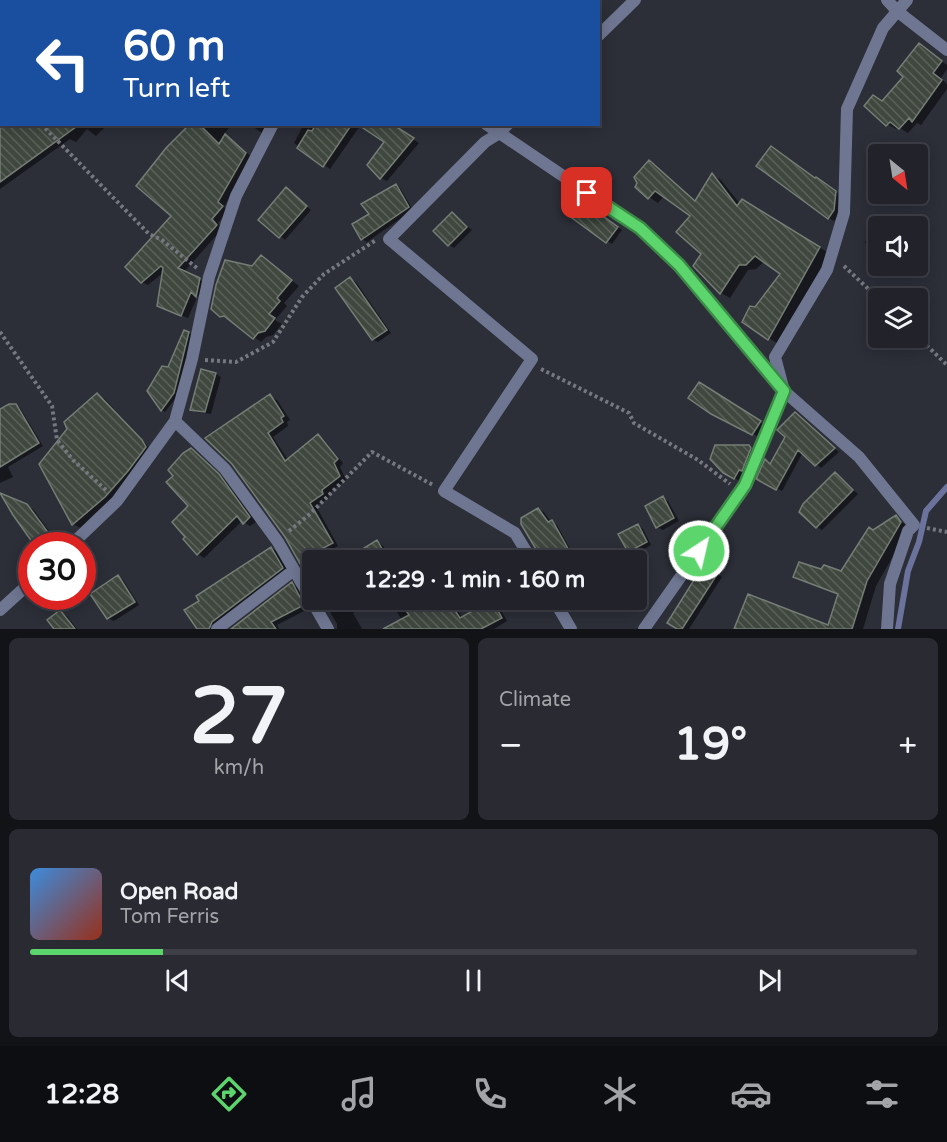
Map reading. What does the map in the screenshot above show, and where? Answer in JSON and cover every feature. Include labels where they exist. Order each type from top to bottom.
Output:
[{"type":"street","points":[[600,34],[635,0]]},
{"type":"street","points":[[887,0],[947,50]]},
{"type":"street","points":[[644,629],[740,492],[784,391],[775,357],[827,270],[843,213],[847,109],[883,28],[907,0]]},
{"type":"street","points":[[85,532],[117,501],[175,421],[210,278],[236,196],[272,126]]},
{"type":"street","points":[[488,126],[640,228],[679,265],[784,391],[859,457],[914,525],[908,531],[890,584],[887,629]]},
{"type":"street","points":[[506,126],[485,142],[389,239],[532,359],[444,491],[515,533],[525,550]]},
{"type":"street","points":[[175,421],[225,469],[278,542],[328,629]]},
{"type":"street","points":[[217,629],[294,570]]},
{"type":"street","points":[[0,610],[18,594]]},
{"type":"street","points":[[560,610],[571,629]]},
{"type":"path","points":[[43,126],[149,234],[162,240],[210,278]]},
{"type":"path","points":[[192,359],[236,362],[273,342],[302,297],[324,274],[374,240],[389,239]]},
{"type":"path","points":[[827,270],[843,264],[868,288]]},
{"type":"path","points":[[0,332],[52,406],[57,440],[73,460],[117,501]]},
{"type":"path","points":[[928,347],[947,365]]},
{"type":"path","points":[[529,364],[629,413],[634,423],[698,460],[740,492]]},
{"type":"path","points":[[278,542],[310,514],[372,452],[444,491]]},
{"type":"path","points":[[935,530],[947,532]]},
{"type":"building","points":[[919,43],[942,61],[933,73],[942,80],[912,122],[909,118],[899,129],[890,122],[886,126],[864,106],[873,95],[882,101],[903,77],[897,71]]},
{"type":"building","points":[[0,126],[77,126],[0,182]]},
{"type":"building","points":[[188,126],[201,126],[219,144],[225,134],[246,153],[218,202],[223,206],[212,219],[217,225],[178,268],[200,278],[196,297],[191,292],[181,316],[157,306],[163,268],[161,266],[141,283],[125,267],[171,216],[136,186],[166,148]]},
{"type":"building","points":[[315,126],[351,126],[323,167],[297,148],[308,130],[312,131]]},
{"type":"building","points":[[360,126],[395,126],[414,138],[380,179],[367,165],[384,142]]},
{"type":"building","points":[[771,146],[836,191],[834,210],[828,219],[756,166]]},
{"type":"building","points":[[649,160],[695,201],[712,173],[737,206],[742,199],[820,247],[768,340],[742,322],[750,306],[755,307],[780,274],[755,256],[746,265],[739,265],[720,294],[693,266],[701,254],[676,232],[690,216],[655,191],[648,199],[635,187],[637,183],[634,177]]},
{"type":"building","points":[[396,184],[409,207],[361,240],[352,224],[369,214],[361,204]]},
{"type":"building","points":[[286,187],[307,206],[279,238],[258,220]]},
{"type":"building","points":[[575,196],[618,227],[606,243],[564,212]]},
{"type":"building","points":[[452,212],[467,227],[448,246],[433,231]]},
{"type":"building","points":[[261,255],[292,280],[277,298],[280,301],[269,314],[275,318],[265,331],[258,333],[253,339],[224,316],[220,317],[211,309],[225,260],[252,266]]},
{"type":"building","points":[[350,277],[387,330],[372,340],[335,288]]},
{"type":"building","points":[[184,330],[189,332],[174,393],[161,411],[147,391],[162,366],[168,367]]},
{"type":"building","points":[[201,369],[216,373],[205,412],[190,410]]},
{"type":"building","points":[[699,382],[761,421],[752,435],[711,414],[688,398]]},
{"type":"building","points":[[97,393],[146,447],[105,497],[72,525],[39,464],[67,429],[64,422]]},
{"type":"building","points":[[270,394],[284,416],[281,418],[283,422],[268,433],[285,461],[318,434],[338,459],[334,463],[340,476],[322,490],[323,494],[310,503],[333,543],[320,550],[302,550],[302,567],[285,537],[232,464],[205,438]]},
{"type":"building","points":[[9,404],[16,404],[39,443],[0,467],[0,409]]},
{"type":"building","points":[[795,412],[835,448],[815,466],[798,450],[776,490],[756,479],[765,459],[770,464],[785,437],[777,430]]},
{"type":"building","points":[[715,445],[749,445],[751,448],[742,471],[739,470],[734,479],[723,473],[710,459]]},
{"type":"building","points":[[191,448],[219,474],[250,517],[243,524],[237,516],[197,555],[172,522],[188,506],[166,482],[173,476],[168,470],[183,453]]},
{"type":"building","points":[[835,472],[853,490],[816,528],[799,512],[803,504]]},
{"type":"building","points":[[0,493],[27,504],[48,532],[25,532]]},
{"type":"building","points":[[663,496],[674,518],[656,528],[645,506]]},
{"type":"building","points":[[538,508],[548,522],[552,520],[569,550],[536,550],[521,524],[521,518]]},
{"type":"building","points":[[896,515],[901,522],[867,581],[852,629],[734,629],[748,594],[828,625],[838,594],[793,577],[799,562],[821,569],[824,565],[841,571],[869,527],[873,530]]},
{"type":"building","points":[[638,524],[647,542],[632,550],[627,550],[618,534]]},
{"type":"building","points":[[377,540],[383,550],[361,550]]},
{"type":"building","points":[[271,547],[283,568],[212,622],[209,629],[197,629],[184,610],[199,601],[196,596]]},
{"type":"building","points":[[704,564],[718,573],[682,629],[677,629],[667,623]]},
{"type":"building","points":[[118,575],[135,602],[107,619],[96,603],[96,590]]},
{"type":"building","points":[[292,582],[302,601],[302,606],[271,622],[276,629],[231,629]]},
{"type":"building","points":[[60,610],[75,629],[54,629],[47,620]]},
{"type":"building","points":[[406,610],[455,610],[460,618],[474,610],[498,610],[502,618],[481,629],[383,629],[409,615]]},
{"type":"waterway","points":[[898,629],[908,571],[919,542],[926,511],[947,487]]},
{"type":"route","points":[[587,193],[640,228],[679,265],[784,391],[745,485],[699,551]]}]
